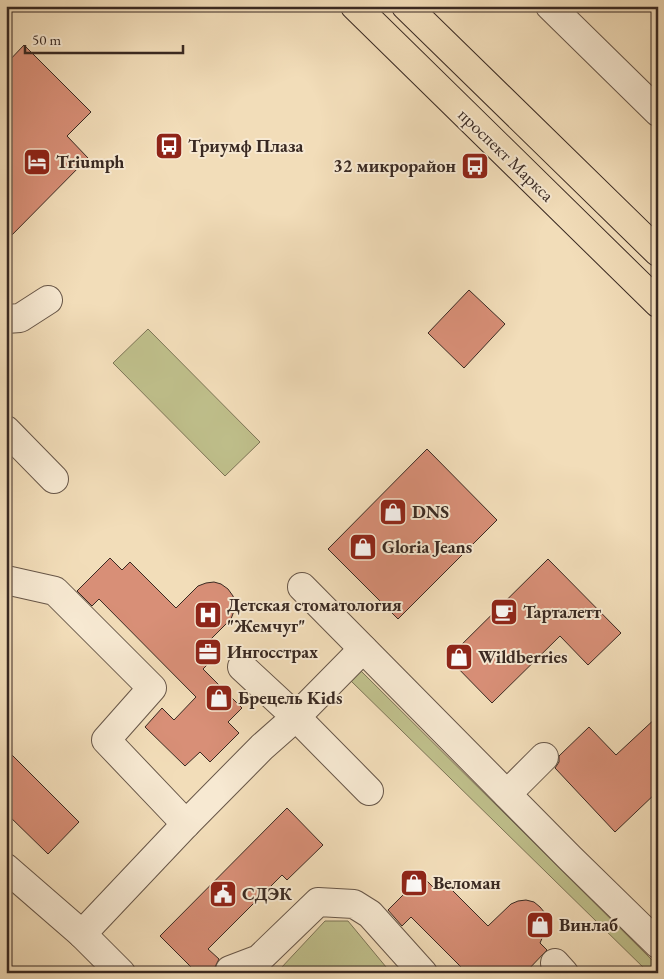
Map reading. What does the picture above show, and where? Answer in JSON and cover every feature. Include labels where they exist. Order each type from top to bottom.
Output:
[{"type":"main road","name":"проспект Маркса","points":[[355,6],[658,303]]},
{"type":"main road","name":"проспект Маркса","points":[[406,6],[658,252]]},
{"type":"lane","points":[[550,6],[658,112]]},
{"type":"lane","points":[[6,319],[20,318],[48,300]]},
{"type":"lane","points":[[6,430],[54,479]]},
{"type":"lane","points":[[6,580],[55,591],[152,688],[106,740],[186,824]]},
{"type":"lane","points":[[302,587],[658,944]]},
{"type":"lane","points":[[82,934],[186,824],[363,649]]},
{"type":"lane","points":[[242,667],[296,717],[369,791]]},
{"type":"lane","points":[[507,794],[544,757]]},
{"type":"lane","points":[[6,868],[82,934],[121,973]]},
{"type":"lane","points":[[230,970],[259,959],[318,902],[354,904],[370,914],[423,973]]},
{"type":"green space","points":[[148,329],[260,442],[225,476],[113,363]]},
{"type":"green space","points":[[359,669],[658,966],[658,973],[649,973],[350,680]]},
{"type":"green space","points":[[325,921],[348,921],[391,973],[252,973],[281,968]]},
{"type":"building","points":[[24,45],[91,112],[67,136],[88,158],[6,241],[6,64]]},
{"type":"building","points":[[469,290],[505,324],[464,368],[428,333]]},
{"type":"building","points":[[427,449],[497,520],[398,619],[328,549]]},
{"type":"building","points":[[110,558],[122,570],[130,562],[176,608],[198,586],[206,583],[214,582],[221,584],[233,596],[235,603],[231,619],[209,641],[220,652],[203,669],[242,708],[228,722],[239,733],[210,762],[200,752],[185,766],[145,727],[162,708],[174,720],[196,697],[99,599],[92,606],[77,591]]},
{"type":"building","points":[[548,559],[621,633],[588,665],[560,636],[492,703],[448,658]]},
{"type":"building","points":[[658,716],[658,791],[615,832],[555,768],[559,762],[559,756],[589,727],[616,755]]},
{"type":"building","points":[[6,749],[79,822],[48,854],[6,813]]},
{"type":"building","points":[[287,808],[323,845],[287,880],[282,875],[208,949],[219,959],[215,967],[215,973],[197,973],[160,936]]},
{"type":"building","points":[[422,876],[434,888],[442,880],[488,926],[511,904],[526,900],[534,902],[545,913],[546,929],[540,943],[547,950],[525,973],[467,973],[411,917],[402,926],[388,910]]},
{"type":"place","name":"Триумф Плаза","points":[[169,146]]},
{"type":"place","name":"Triumph","points":[[37,162]]},
{"type":"place","name":"32 микрорайон","points":[[475,166]]},
{"type":"place","name":"DNS","points":[[393,512]]},
{"type":"place","name":"Gloria Jeans","points":[[363,547]]},
{"type":"place","name":"Тарталетт","points":[[504,612]]},
{"type":"place","name":"Детская стоматология \"Жемчуг\"","points":[[208,615]]},
{"type":"place","name":"Ингосстрах","points":[[208,652]]},
{"type":"place","name":"Wildberries","points":[[459,657]]},
{"type":"place","name":"Брецель Kids","points":[[219,698]]},
{"type":"place","name":"Веломан","points":[[414,883]]},
{"type":"place","name":"СДЭК","points":[[223,894]]},
{"type":"place","name":"Винлаб","points":[[540,925]]}]
